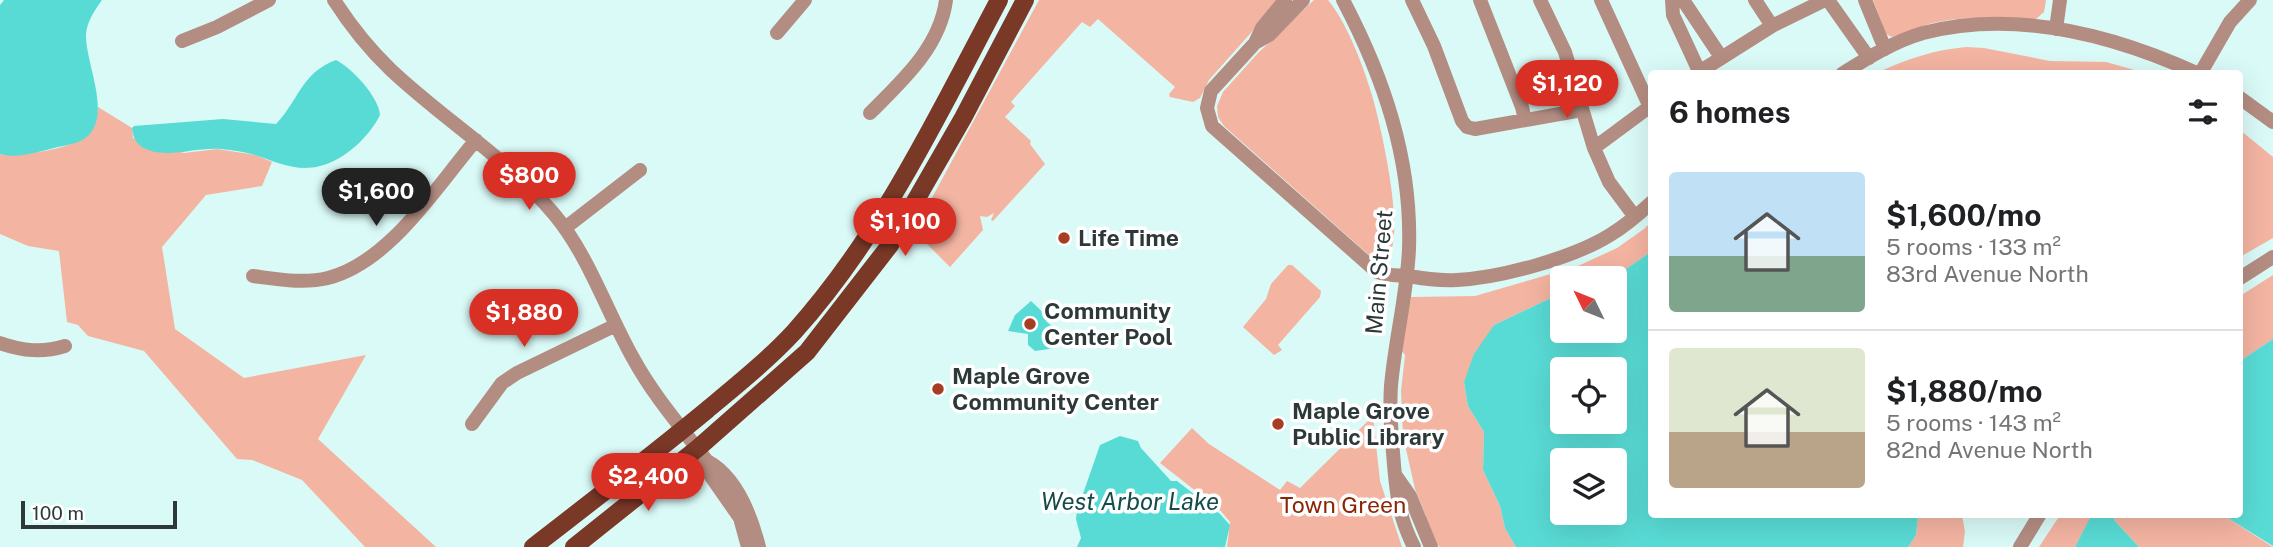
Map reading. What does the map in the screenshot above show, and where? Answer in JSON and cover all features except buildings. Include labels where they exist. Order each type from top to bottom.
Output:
[{"type":"main road","points":[[533,547],[740,383],[793,333],[828,292],[869,236],[902,183],[999,0]]},
{"type":"main road","points":[[574,547],[702,454],[807,352],[890,245],[963,118],[1025,0]]},
{"type":"street","points":[[183,41],[269,0]]},
{"type":"street","points":[[334,0],[366,44],[390,69],[531,188],[565,228],[646,379],[702,454],[720,468],[747,508],[759,547]]},
{"type":"street","points":[[777,33],[805,0]]},
{"type":"street","points":[[870,113],[908,75],[923,55],[944,14],[946,0]]},
{"type":"street","points":[[1285,0],[1262,28],[1255,43],[1211,91],[1207,108],[1212,126],[1367,265],[1384,275],[1458,280],[1522,268],[1575,252],[1610,236],[1648,205]]},
{"type":"street","points":[[1255,43],[1269,35],[1303,0]]},
{"type":"street","name":"Main Street","points":[[1343,0],[1378,72],[1395,124],[1404,169],[1409,208],[1409,252],[1391,388],[1391,412],[1396,500],[1414,547]]},
{"type":"street","points":[[1412,0],[1434,46],[1466,127],[1475,129],[1582,110]]},
{"type":"street","points":[[1480,0],[1525,120]]},
{"type":"street","points":[[1541,0],[1565,52],[1594,148],[1609,182],[1634,217]]},
{"type":"street","points":[[1601,0],[1648,100]]},
{"type":"street","points":[[1672,0],[1673,15],[1696,70]]},
{"type":"street","points":[[1683,0],[1721,57]]},
{"type":"street","points":[[1755,0],[1772,26]]},
{"type":"street","points":[[1700,70],[1772,26],[1827,0],[1869,58]]},
{"type":"street","points":[[1865,0],[1885,49]]},
{"type":"street","points":[[2056,29],[2060,0]]},
{"type":"street","points":[[2201,70],[2230,22],[2250,0]]},
{"type":"street","points":[[1849,70],[1885,49],[1921,34],[1962,25],[2006,24],[2056,29],[2111,39],[2190,70]]},
{"type":"street","points":[[2243,101],[2273,122]]},
{"type":"street","points":[[1594,148],[1648,108]]},
{"type":"street","points":[[253,276],[308,281],[337,274],[364,261],[405,226],[475,141]]},
{"type":"street","points":[[565,228],[640,170]]},
{"type":"street","points":[[2243,276],[2273,257]]},
{"type":"street","points":[[472,424],[502,383],[517,373],[616,325]]},
{"type":"street","points":[[0,343],[28,351],[45,352],[65,346]]},
{"type":"street","points":[[702,454],[710,475],[740,517],[748,547]]},
{"type":"street","name":"Main Street","points":[[1395,475],[1410,496],[1431,547]]},
{"type":"street","points":[[2020,547],[2038,518]]},
{"type":"green space","points":[[1039,0],[1280,0],[1209,80],[1200,98],[1193,102],[1170,97],[1169,94],[1175,87],[1098,19],[1090,27],[1082,22],[1011,102],[1015,106],[1005,117],[1031,141],[1030,144],[1045,164],[993,221],[991,220],[994,213],[987,217],[980,216],[983,230],[950,267],[914,231]]},
{"type":"green space","points":[[1314,0],[1328,0],[1341,19],[1359,57],[1375,105],[1387,159],[1394,222],[1393,245],[1385,258],[1370,256],[1224,126],[1218,117],[1217,106],[1223,92],[1258,53]]},
{"type":"green space","points":[[1873,0],[2046,0],[2044,12],[2036,19],[1955,19],[1929,24],[1892,37],[1886,34]]},
{"type":"green space","points":[[1984,48],[2050,61],[2106,62],[2134,70],[1884,70],[1943,50]]},
{"type":"green space","points":[[98,107],[132,128],[133,138],[184,153],[217,149],[256,155],[272,162],[262,186],[206,195],[162,247],[175,329],[244,378],[366,355],[318,439],[436,547],[365,547],[302,480],[252,460],[237,459],[144,351],[88,336],[78,325],[67,322],[59,251],[28,246],[0,234],[0,154],[38,152],[77,142],[93,129]]},
{"type":"green space","points":[[2243,132],[2273,157],[2273,238],[2243,255]]},
{"type":"green space","points":[[1648,225],[1648,254],[1628,268],[1578,266],[1617,248]]},
{"type":"green space","points":[[1288,265],[1292,265],[1321,291],[1320,297],[1278,345],[1282,350],[1274,355],[1243,327],[1266,299],[1271,284]]},
{"type":"green space","points":[[1550,274],[1550,298],[1494,325],[1464,382],[1468,406],[1484,432],[1483,470],[1500,506],[1505,528],[1516,547],[1440,547],[1433,540],[1425,522],[1426,516],[1415,489],[1403,436],[1401,391],[1405,355],[1401,350],[1411,297],[1475,296]]},
{"type":"green space","points":[[2273,275],[2273,339],[2243,359],[2243,294]]},
{"type":"green space","name":"Town Green","points":[[1373,416],[1380,481],[1402,547],[1227,547],[1230,522],[1220,510],[1160,463],[1192,428],[1209,444],[1280,490],[1287,481],[1300,488]]},
{"type":"green space","points":[[1918,518],[1963,518],[1965,532],[1963,547],[1908,547],[1916,535]]},
{"type":"green space","points":[[2058,518],[2090,518],[2075,547],[2039,547]]},
{"type":"green space","points":[[2228,518],[2273,547],[2139,547],[2114,520]]},
{"type":"water","points":[[4,0],[102,0],[90,20],[86,34],[98,113],[95,125],[82,140],[27,154],[0,154],[0,5]]},
{"type":"water","points":[[336,60],[364,84],[375,100],[380,115],[370,131],[355,146],[329,163],[312,168],[296,167],[249,153],[221,149],[160,153],[143,147],[134,136],[134,126],[223,119],[276,124],[315,72]]},
{"type":"water","points":[[1648,254],[1648,518],[1918,518],[1916,535],[1908,547],[1516,547],[1505,528],[1500,506],[1483,470],[1484,432],[1468,406],[1464,382],[1474,354],[1494,325],[1550,298],[1550,343],[1628,343],[1628,268]]},
{"type":"water","name":"Community Center Pool","points":[[1031,301],[1049,318],[1046,321],[1053,327],[1046,335],[1059,339],[1059,346],[1056,348],[1035,351],[1028,345],[1028,334],[1008,331],[1015,315]]},
{"type":"water","points":[[2273,339],[2273,546],[2228,518],[2243,518],[2243,359]]},
{"type":"water","name":"West Arbor Lake","points":[[1120,436],[1138,441],[1141,448],[1171,481],[1177,481],[1220,514],[1230,525],[1225,547],[1077,547],[1081,538],[1076,519],[1077,511],[1100,445]]},
{"type":"water","points":[[2090,518],[2114,518],[2139,547],[2075,547]]},
{"type":"place","name":"Life Time","points":[[1064,238]]},
{"type":"place","name":"Community Center Pool","points":[[1030,324]]},
{"type":"place","name":"Maple Grove Community Center","points":[[938,389]]},
{"type":"place","name":"Maple Grove Public Library","points":[[1278,424]]}]
